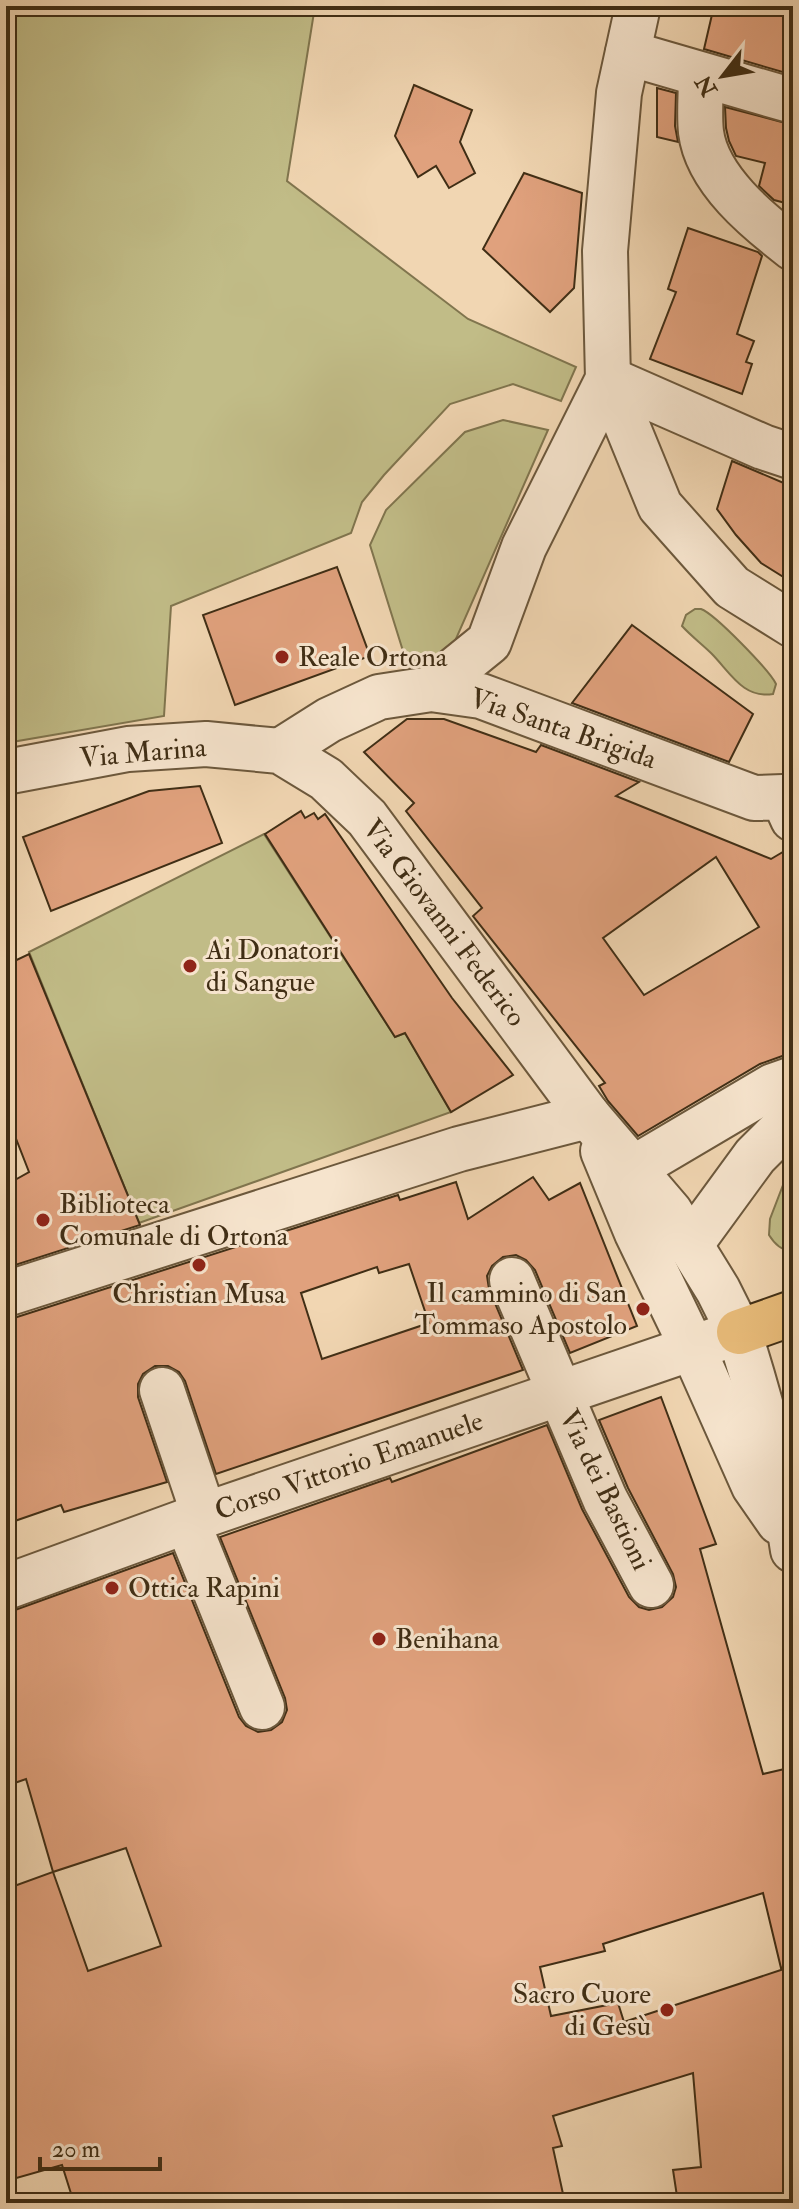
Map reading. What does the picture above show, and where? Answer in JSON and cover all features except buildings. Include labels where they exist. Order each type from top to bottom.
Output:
[{"type":"main road","points":[[739,1332],[793,1313]]},
{"type":"street","points":[[638,6],[619,93],[605,251],[608,379],[660,506],[732,587],[793,625]]},
{"type":"street","points":[[628,53],[793,101]]},
{"type":"street","points":[[701,75],[701,134],[713,169],[737,199],[793,248]]},
{"type":"street","points":[[608,379],[763,447],[793,457]]},
{"type":"street","points":[[431,689],[489,642],[524,547],[608,379]]},
{"type":"street","name":"Via Santa Brigida","points":[[280,751],[329,720],[379,697],[431,689],[481,696],[754,798],[790,798]]},
{"type":"street","name":"Via Marina","points":[[6,772],[128,749],[206,744],[280,751]]},
{"type":"street","name":"Via Giovanni Federico","points":[[280,751],[326,779],[367,818],[588,1116],[670,1212],[718,1290],[739,1332],[782,1480],[792,1541]]},
{"type":"street","points":[[634,1168],[773,1086],[793,1079]]},
{"type":"street","points":[[6,1294],[459,1149],[588,1116]]},
{"type":"street","name":"Via Giovanni Federico","points":[[588,1116],[637,1233],[754,1486],[792,1541]]},
{"type":"street","points":[[690,1245],[755,1156],[793,1116]]},
{"type":"street","name":"Via dei Bastioni","points":[[512,1280],[605,1499],[651,1585]]},
{"type":"street","name":"Corso Vittorio Emanuele","points":[[6,1587],[195,1518],[739,1332]]},
{"type":"street","points":[[162,1390],[195,1518],[262,1707]]},
{"type":"shaded area","points":[[6,6],[315,6],[287,181],[468,319],[576,367],[561,401],[513,384],[450,404],[362,502],[351,533],[171,606],[164,716],[6,743]]},
{"type":"shaded area","points":[[503,420],[548,430],[448,657],[408,667],[370,545],[386,510],[465,432]]},
{"type":"shaded area","points":[[695,609],[708,613],[753,656],[776,684],[773,694],[745,688],[682,626],[686,615]]},
{"type":"shaded area","points":[[264,834],[395,1037],[405,1033],[451,1112],[139,1223],[29,952]]},
{"type":"shaded area","points":[[793,1159],[793,1250],[785,1250],[769,1235],[770,1219]]},
{"type":"place","name":"Reale Ortona","points":[[282,657]]},
{"type":"place","name":"Ai Donatori di Sangue","points":[[190,966]]},
{"type":"place","name":"Biblioteca Comunale di Ortona","points":[[43,1220]]},
{"type":"place","name":"Christian Musa","points":[[199,1265]]},
{"type":"place","name":"Il cammino di San Tommaso Apostolo","points":[[643,1309]]},
{"type":"place","name":"Ottica Rapini","points":[[112,1588]]},
{"type":"place","name":"Benihana","points":[[379,1639]]},
{"type":"place","name":"Sacro Cuore di Gesù","points":[[667,2010]]}]
